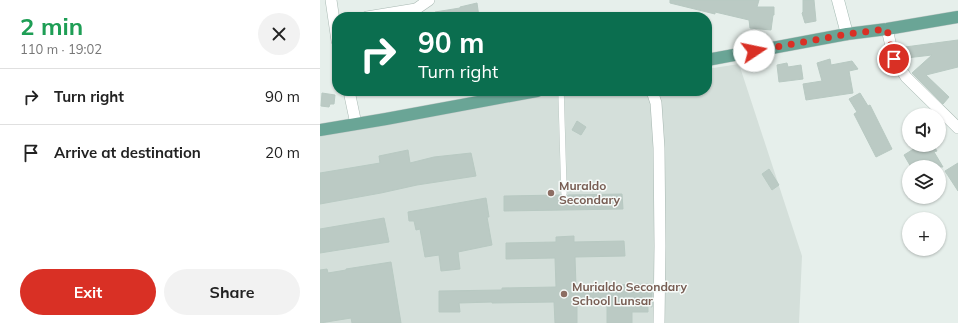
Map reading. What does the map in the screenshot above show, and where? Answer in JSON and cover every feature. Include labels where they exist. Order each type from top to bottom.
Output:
[{"type":"main road","points":[[712,59],[847,34],[958,17]]},
{"type":"main road","points":[[320,130],[510,96]]},
{"type":"street","points":[[331,0],[334,12]]},
{"type":"street","points":[[398,12],[416,9],[429,0]]},
{"type":"street","points":[[838,0],[847,34]]},
{"type":"street","points":[[887,29],[894,59],[906,77],[956,124]]},
{"type":"street","points":[[350,96],[356,124]]},
{"type":"street","points":[[654,96],[656,103],[659,148],[659,323]]},
{"type":"lane","points":[[562,96],[564,193]]},
{"type":"shaded area","name":"Muraldo Secondary","points":[[739,64],[802,256],[799,323],[320,323],[320,130],[538,96],[712,96],[712,68]]},
{"type":"building","points":[[670,0],[759,0],[757,7],[774,7],[774,15],[771,30],[750,28],[749,20],[715,12],[715,14],[712,12],[670,3]]},
{"type":"building","points":[[803,0],[814,0],[816,21],[805,23],[802,13]]},
{"type":"building","points":[[477,3],[478,12],[435,12],[460,8]]},
{"type":"building","points":[[958,40],[958,67],[926,75],[949,97],[943,104],[912,73],[932,55],[906,58],[905,47]]},
{"type":"building","points":[[830,59],[831,65],[852,61],[858,69],[849,71],[853,93],[806,100],[803,84],[822,81],[817,63]]},
{"type":"building","points":[[787,63],[788,67],[801,65],[803,79],[779,82],[777,65]]},
{"type":"building","points":[[322,93],[335,96],[334,104],[330,104],[329,107],[321,106]]},
{"type":"building","points":[[860,93],[868,106],[870,105],[892,149],[876,157],[854,114],[857,112],[849,99]]},
{"type":"building","points":[[577,121],[586,127],[581,135],[572,130]]},
{"type":"building","points":[[408,150],[410,163],[434,157],[471,153],[476,176],[417,185],[320,204],[320,173],[380,163],[379,156]]},
{"type":"building","points":[[909,152],[934,152],[939,160],[907,160],[904,155]]},
{"type":"building","points":[[958,163],[958,191],[946,173],[946,170]]},
{"type":"building","points":[[769,169],[779,185],[772,190],[762,174]]},
{"type":"building","points":[[622,194],[623,209],[504,211],[504,196],[560,195],[564,197],[568,195]]},
{"type":"building","points":[[486,198],[489,217],[487,217],[492,245],[458,252],[460,269],[441,271],[439,255],[425,257],[420,229],[416,230],[414,221],[409,221],[408,212]]},
{"type":"building","points":[[384,218],[389,242],[320,253],[320,229]]},
{"type":"building","points":[[574,236],[574,242],[624,241],[625,256],[575,257],[576,286],[652,284],[652,307],[648,306],[648,312],[632,312],[632,323],[607,323],[607,302],[577,302],[577,323],[555,323],[554,302],[459,303],[460,312],[439,312],[439,291],[556,287],[555,258],[506,259],[506,243],[556,242],[556,237]]},
{"type":"building","points":[[391,262],[401,323],[352,323],[351,318],[320,323],[320,270],[327,269],[328,273]]},
{"type":"place","name":"Muraldo Secondary","points":[[551,193]]},
{"type":"place","name":"Murialdo Secondary School Lunsar","points":[[564,294]]},
{"type":"route","points":[[754,51],[847,34],[887,29],[894,59]]}]
